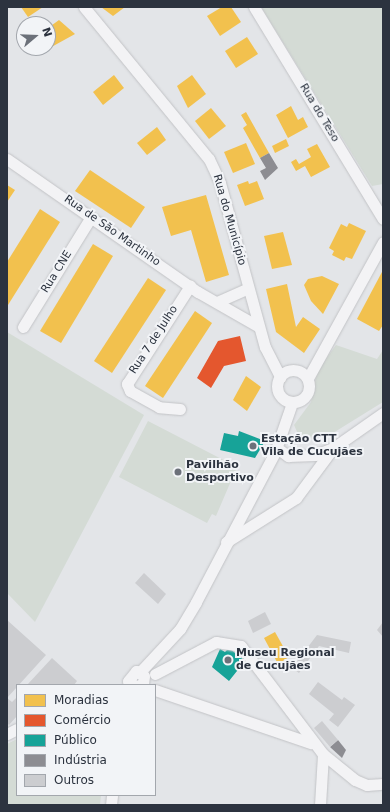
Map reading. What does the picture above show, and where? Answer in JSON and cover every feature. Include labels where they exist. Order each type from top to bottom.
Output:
[{"type":"street","name":"Rua do Município","points":[[84,7],[209,159],[220,183],[259,327],[280,377]]},
{"type":"street","name":"Rua do Teso","points":[[254,7],[383,219]]},
{"type":"street","name":"Rua de São Martinho","points":[[7,159],[190,286],[259,327]]},
{"type":"street","name":"Rua CNE","points":[[23,327],[91,217]]},
{"type":"street","points":[[134,684],[144,676],[140,672],[180,629],[277,448],[292,402],[307,395],[308,378],[383,242]]},
{"type":"street","name":"Rua 7 de Julho","points":[[180,409],[159,407],[130,391],[127,384],[190,286]]},
{"type":"street","points":[[217,302],[248,288]]},
{"type":"street","points":[[292,402],[279,393],[280,377],[294,370],[308,378]]},
{"type":"street","points":[[226,542],[296,498],[333,448],[383,413]]},
{"type":"street","points":[[277,448],[288,456],[300,457],[333,448]]},
{"type":"street","points":[[155,674],[216,642],[242,646],[320,750],[320,805]]},
{"type":"street","points":[[156,690],[296,735],[320,750],[355,780],[367,785],[383,784]]},
{"type":"street","points":[[7,734],[16,730]]},
{"type":"shaded area","points":[[261,7],[383,7],[383,184],[372,186]]},
{"type":"shaded area","points":[[7,332],[144,415],[35,622],[7,593]]},
{"type":"shaded area","points":[[336,345],[377,359],[383,350],[383,402],[333,433],[313,439],[299,436],[294,425],[311,402],[317,371]]},
{"type":"shaded area","name":"Pavilhão Desportivo","points":[[148,421],[237,467],[216,516],[212,514],[207,523],[119,477]]},
{"type":"shaded area","points":[[16,740],[16,796],[101,796],[100,805],[7,805],[7,744]]},
{"type":"building: Moradias","points":[[21,7],[43,7],[30,16],[27,16]]},
{"type":"building: Moradias","points":[[101,7],[125,7],[113,16]]},
{"type":"building: Moradias","points":[[222,7],[231,7],[241,22],[220,36],[207,16]]},
{"type":"building: Moradias","points":[[59,20],[75,34],[56,44],[56,22]]},
{"type":"building: Moradias","points":[[247,37],[258,54],[236,68],[225,51]]},
{"type":"building: Moradias","points":[[114,75],[124,88],[103,105],[93,92]]},
{"type":"building: Moradias","points":[[192,75],[206,94],[188,108],[177,86]]},
{"type":"building: Moradias","points":[[291,106],[298,120],[303,117],[308,127],[288,138],[276,115]]},
{"type":"building: Moradias","points":[[211,108],[226,126],[209,139],[195,121]]},
{"type":"building: Moradias","points":[[246,112],[269,153],[260,158],[243,128],[247,125],[241,115]]},
{"type":"building: Moradias","points":[[157,127],[166,140],[147,155],[137,143]]},
{"type":"building: Moradias","points":[[286,139],[289,146],[275,153],[272,146]]},
{"type":"building: Moradias","points":[[246,143],[255,164],[233,173],[224,152]]},
{"type":"building: Moradias","points":[[317,144],[330,167],[311,177],[305,166],[296,171],[291,162],[296,159],[299,164],[311,157],[307,149]]},
{"type":"building: Moradias","points":[[90,170],[145,207],[131,228],[75,191]]},
{"type":"building: Moradias","points":[[248,181],[249,184],[257,181],[264,199],[245,206],[237,185]]},
{"type":"building: Moradias","points":[[7,185],[15,190],[7,202]]},
{"type":"building: Moradias","points":[[206,195],[229,275],[206,282],[191,230],[171,236],[162,207]]},
{"type":"building: Moradias","points":[[40,209],[60,222],[8,305],[7,262]]},
{"type":"building: Moradias","points":[[349,223],[366,231],[352,259],[346,257],[344,261],[332,255],[334,251],[329,248],[341,224],[347,227]]},
{"type":"building: Moradias","points":[[283,232],[292,265],[272,269],[264,236]]},
{"type":"building: Moradias","points":[[93,244],[113,256],[61,343],[40,331]]},
{"type":"building: Moradias","points":[[383,270],[383,325],[379,331],[357,319]]},
{"type":"building: Moradias","points":[[322,276],[339,284],[323,314],[311,301],[304,285],[308,279]]},
{"type":"building: Moradias","points":[[148,278],[166,290],[112,373],[94,361]]},
{"type":"building: Moradias","points":[[287,284],[296,327],[303,317],[320,329],[304,353],[276,332],[266,289]]},
{"type":"building: Moradias","points":[[195,311],[212,323],[163,398],[145,386]]},
{"type":"building: Moradias","points":[[246,376],[261,387],[247,411],[233,400]]},
{"type":"building: Moradias","points":[[275,632],[289,657],[278,664],[264,638]]},
{"type":"building: Comércio","points":[[240,336],[246,361],[224,366],[211,388],[197,378],[218,341]]},
{"type":"building: Público","points":[[239,431],[265,441],[255,458],[220,450],[224,433],[238,436]]},
{"type":"building: Público","points":[[229,648],[245,661],[229,681],[212,667],[220,649],[225,652]]},
{"type":"building: Indústria","points":[[269,153],[278,168],[265,180],[260,171],[266,168],[260,158]]},
{"type":"building: Indústria","points":[[338,740],[346,750],[342,758],[330,747]]},
{"type":"building: Outros","points":[[144,573],[166,594],[158,604],[135,583]]},
{"type":"building: Outros","points":[[265,612],[271,624],[253,633],[248,621]]},
{"type":"building: Outros","points":[[7,620],[46,655],[20,684],[16,684],[16,688],[7,698]]},
{"type":"building: Outros","points":[[383,622],[383,637],[377,630]]},
{"type":"building: Outros","points":[[317,635],[351,642],[349,653],[319,646],[299,673],[292,668]]},
{"type":"building: Outros","points":[[52,658],[77,681],[75,684],[28,684]]},
{"type":"building: Outros","points":[[318,682],[342,700],[344,697],[355,705],[338,727],[329,720],[334,714],[309,694]]},
{"type":"building: Outros","points":[[7,698],[12,702],[16,698],[16,717],[9,725],[7,723]]},
{"type":"building: Outros","points":[[322,721],[338,740],[330,747],[314,728]]},
{"type":"place","name":"Estação CTT Vila de Cucujães","points":[[253,446]]},
{"type":"place","name":"Pavilhão Desportivo","points":[[178,472]]},
{"type":"place","name":"Museu Regional de Cucujães","points":[[228,660]]}]
